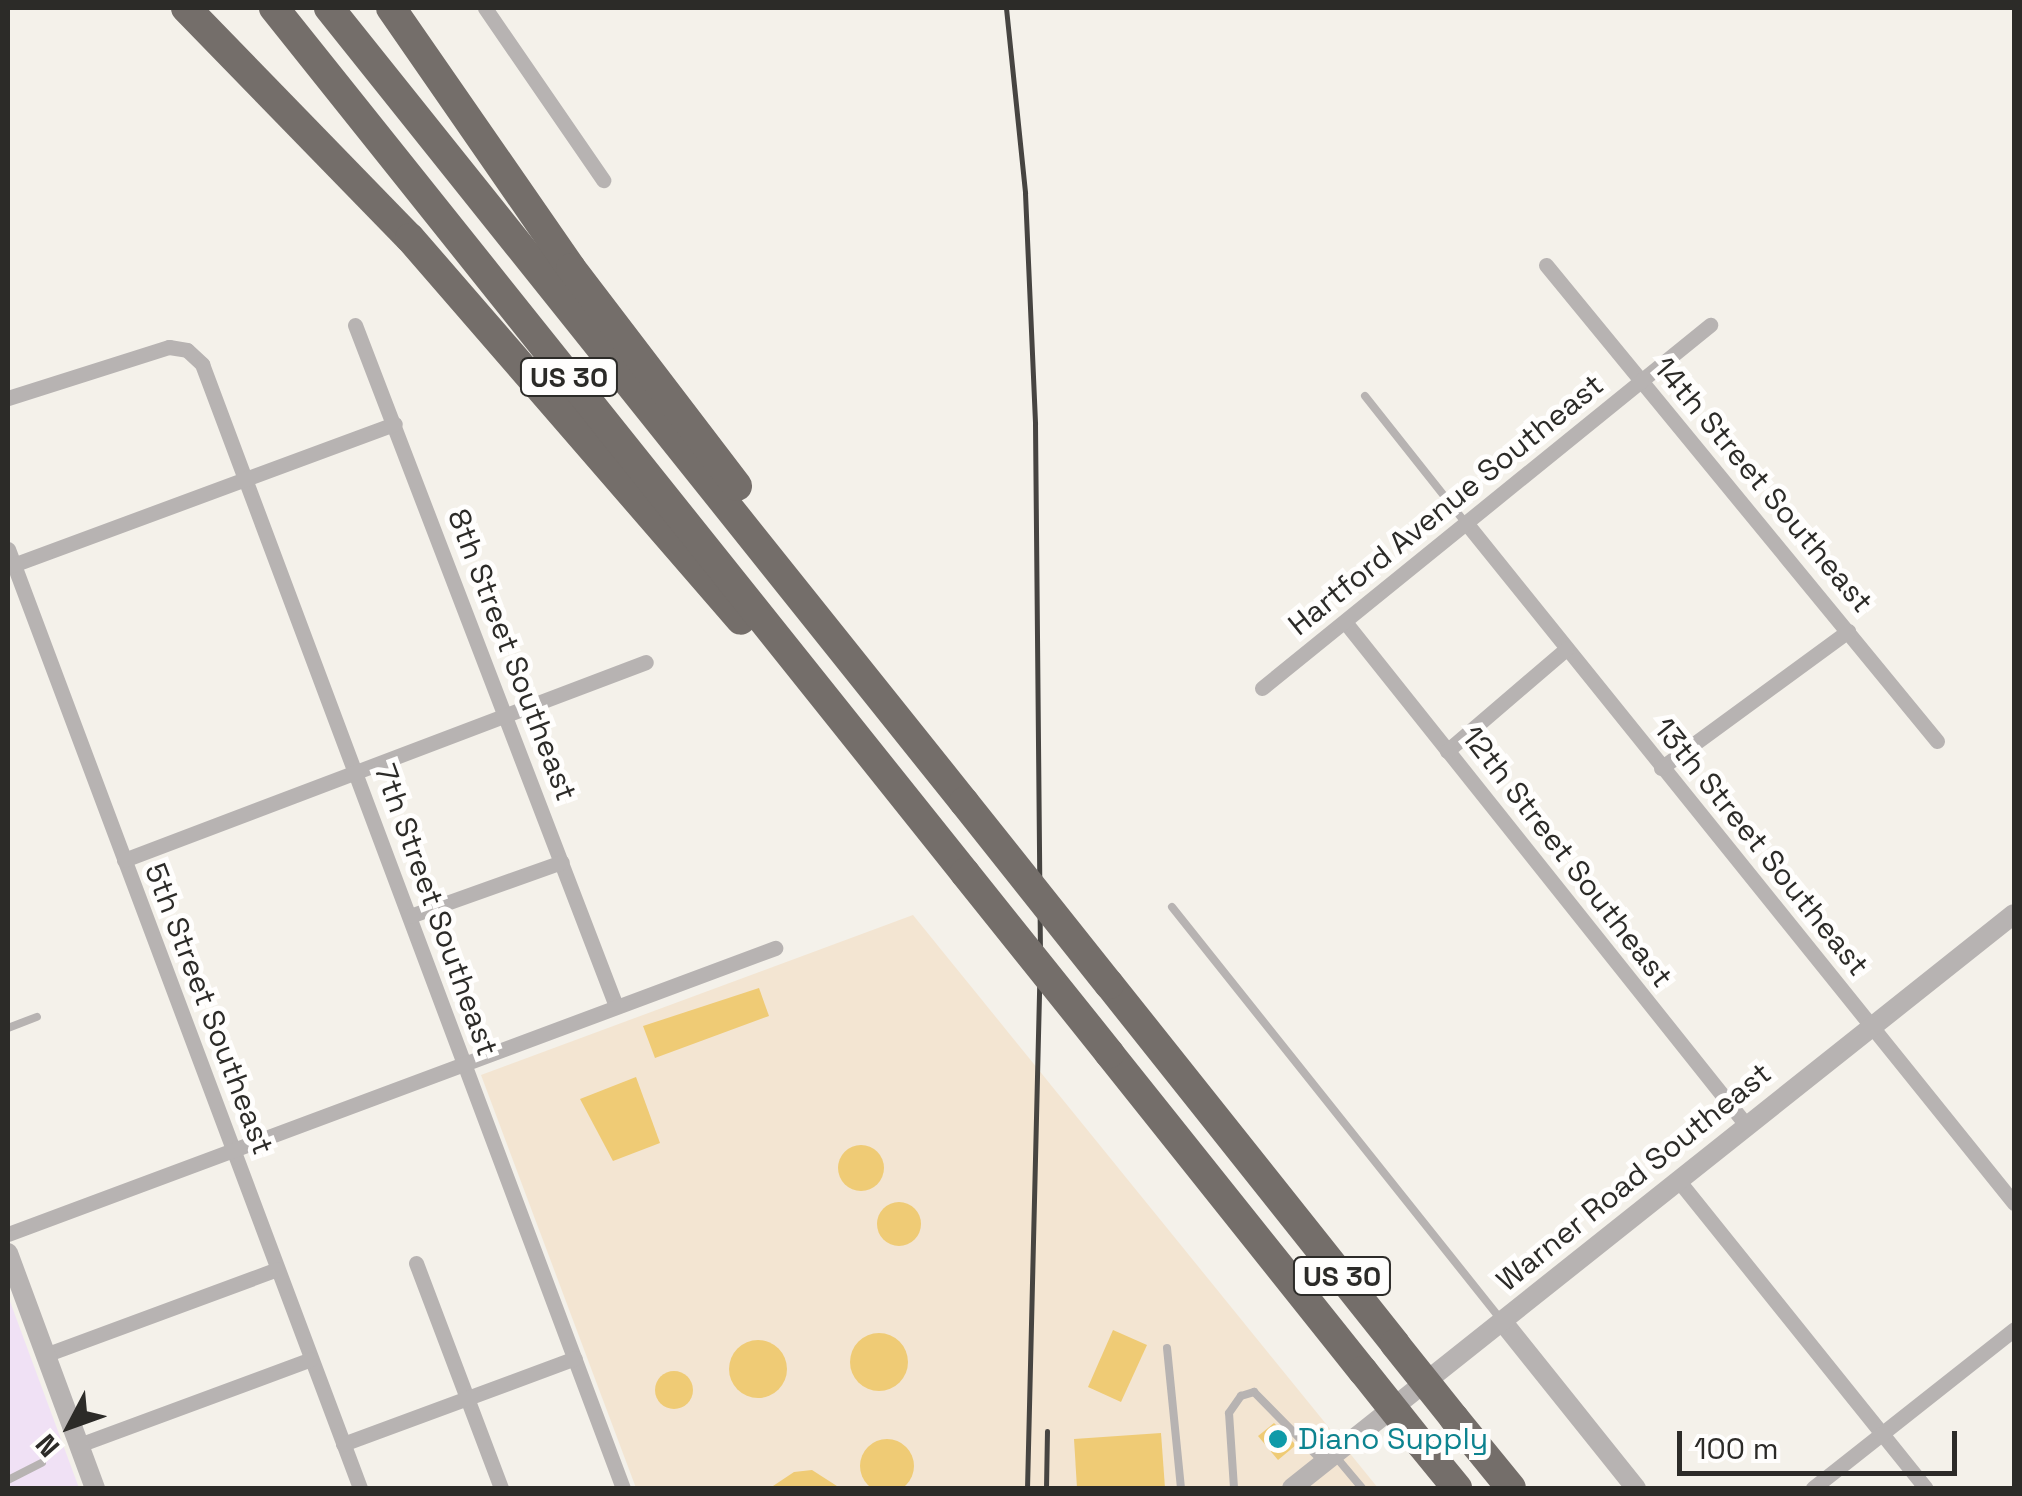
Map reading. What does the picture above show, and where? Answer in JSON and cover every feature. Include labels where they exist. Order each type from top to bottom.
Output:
[{"type":"highway","points":[[186,8],[410,238],[708,586],[864,747]]},
{"type":"highway","name":"US 30","points":[[274,8],[1457,1488]]},
{"type":"highway","name":"US 30","points":[[329,8],[1511,1488]]},
{"type":"highway","points":[[391,8],[570,268],[750,504],[816,617]]},
{"type":"street","points":[[490,9],[603,180]]},
{"type":"street","name":"14th Street Southeast","points":[[1546,265],[1937,741]]},
{"type":"street","name":"8th Street Southeast","points":[[355,325],[616,1006]]},
{"type":"street","name":"Hartford Avenue Southeast","points":[[1262,688],[1710,326]]},
{"type":"street","name":"7th Street Southeast","points":[[8,398],[170,348],[193,353],[208,378],[622,1488]]},
{"type":"street","points":[[10,557],[245,480],[395,424]]},
{"type":"street","name":"13th Street Southeast","points":[[1467,524],[2014,1203]]},
{"type":"street","name":"5th Street Southeast","points":[[10,557],[360,1488]]},
{"type":"street","name":"12th Street Southeast","points":[[1345,622],[1746,1126]]},
{"type":"street","points":[[1661,768],[1848,631]]},
{"type":"street","points":[[1448,750],[1566,649]]},
{"type":"street","points":[[124,860],[646,662]]},
{"type":"street","points":[[410,916],[562,862]]},
{"type":"street","name":"Warner Road Southeast","points":[[1292,1488],[2014,914]]},
{"type":"street","points":[[8,1234],[775,948]]},
{"type":"street","points":[[1678,1180],[1926,1488]]},
{"type":"street","points":[[8,1253],[95,1488]]},
{"type":"street","points":[[416,1263],[502,1488]]},
{"type":"street","points":[[45,1355],[277,1269]]},
{"type":"street","points":[[1502,1321],[1636,1488]]},
{"type":"street","points":[[1813,1488],[2014,1329]]},
{"type":"street","points":[[343,1444],[574,1358]]},
{"type":"street","points":[[79,1445],[311,1359]]},
{"type":"lane","points":[[1364,396],[1467,524]]},
{"type":"lane","points":[[1172,907],[1502,1321]]},
{"type":"lane","points":[[8,1028],[37,1018]]},
{"type":"lane","points":[[1167,1348],[1181,1488]]},
{"type":"lane","points":[[1234,1488],[1229,1413],[1241,1396],[1254,1392],[1362,1488]]},
{"type":"lane","points":[[8,1480],[42,1464]]},
{"type":"shaded area","points":[[913,915],[1378,1488],[636,1488],[481,1075]]},
{"type":"shaded area","points":[[8,1296],[79,1488],[8,1488]]},
{"type":"building","points":[[759,988],[769,1016],[655,1058],[643,1026]]},
{"type":"building","points":[[636,1077],[660,1143],[613,1161],[580,1099]]},
{"type":"building","points":[[861,1145],[877,1152],[884,1168],[877,1184],[861,1191],[845,1184],[838,1168],[845,1152]]},
{"type":"building","points":[[899,1202],[915,1208],[921,1224],[915,1240],[899,1246],[883,1240],[877,1224],[883,1208]]},
{"type":"building","points":[[1113,1330],[1147,1345],[1121,1402],[1088,1387]]},
{"type":"building","points":[[879,1333],[899,1342],[908,1362],[899,1382],[879,1391],[859,1382],[850,1362],[859,1342]]},
{"type":"building","points":[[758,1340],[779,1348],[787,1369],[779,1390],[758,1398],[737,1390],[729,1369],[737,1348]]},
{"type":"building","points":[[674,1371],[687,1377],[693,1390],[687,1403],[674,1409],[661,1403],[655,1390],[661,1377]]},
{"type":"building","name":"Diano Supply","points":[[1274,1423],[1296,1445],[1278,1460],[1258,1436]]},
{"type":"building","points":[[1161,1433],[1165,1488],[1077,1488],[1074,1439]]},
{"type":"building","points":[[887,1439],[906,1447],[914,1466],[906,1485],[887,1493],[868,1485],[860,1466],[868,1447]]},
{"type":"building","points":[[812,1470],[840,1488],[770,1488],[794,1472]]},
{"type":"railway","points":[[1006,8],[1025,193],[1035,424],[1040,953],[1027,1488]]},
{"type":"railway","points":[[1046,1488],[1047,1431]]},
{"type":"place","name":"Diano Supply","points":[[1278,1439]]}]
